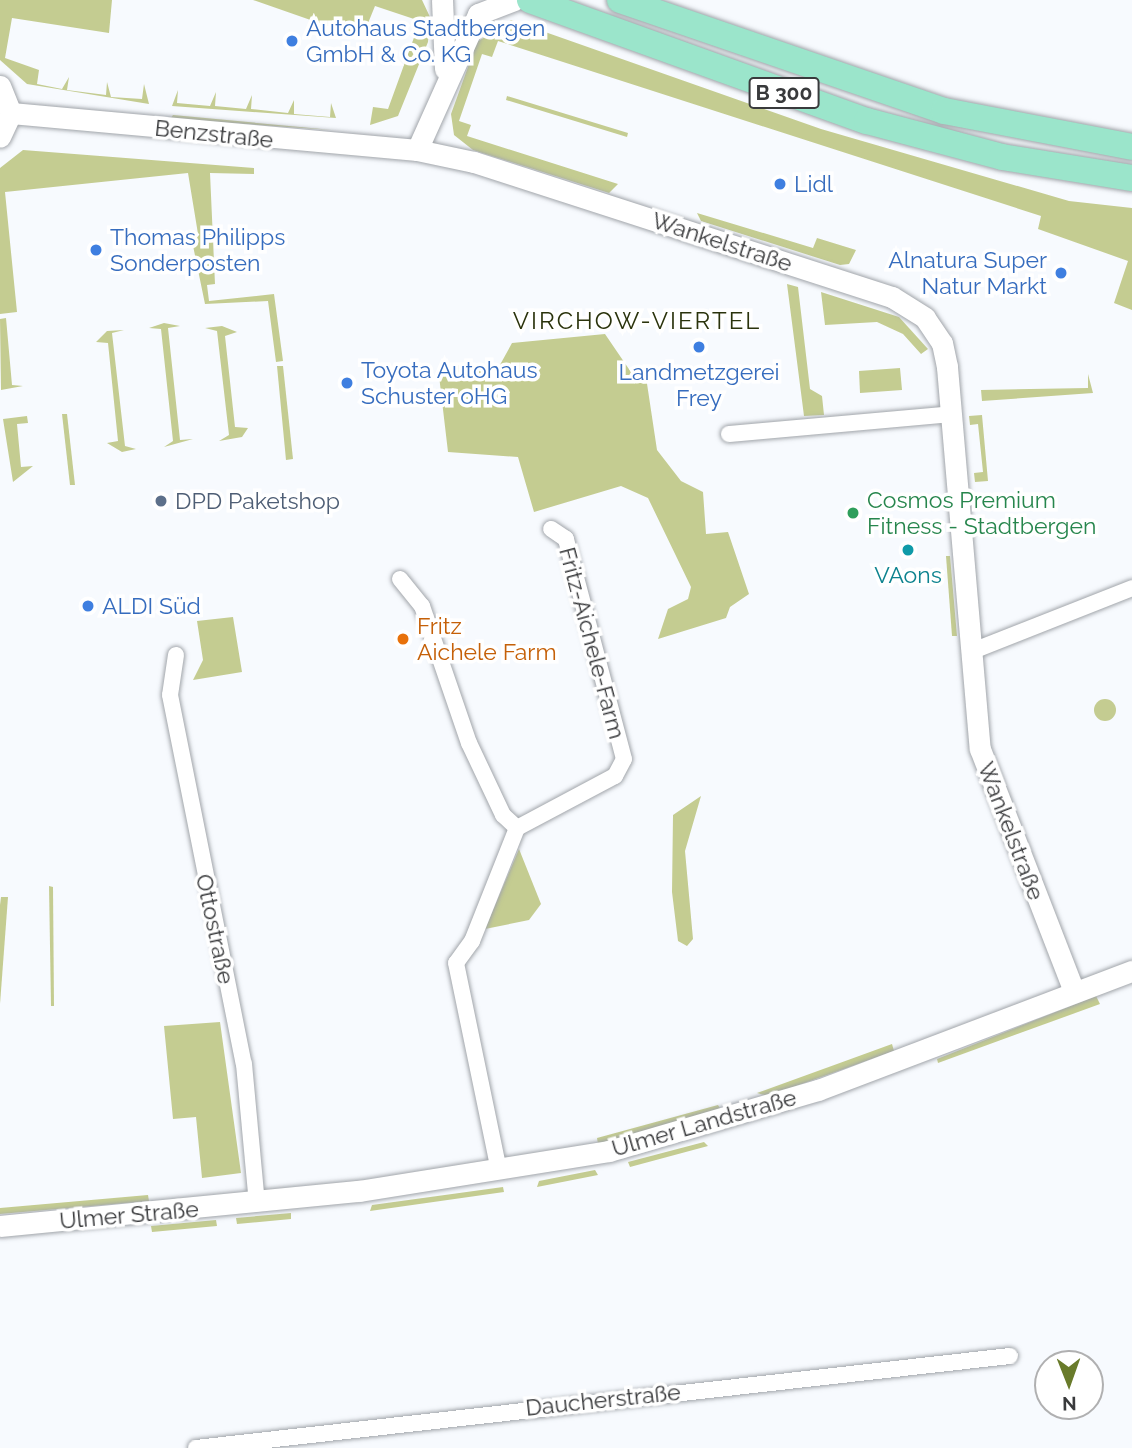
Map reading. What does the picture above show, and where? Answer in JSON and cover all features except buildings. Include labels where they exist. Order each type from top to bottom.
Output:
[{"type":"main road","name":"B 300","points":[[530,0],[867,121],[1002,157],[1132,178]]},
{"type":"main road","name":"B 300","points":[[620,0],[931,108],[1132,147]]},
{"type":"street","points":[[442,0],[445,74]]},
{"type":"street","points":[[416,150],[445,74],[478,14],[514,0]]},
{"type":"street","points":[[0,86],[11,113],[0,137]]},
{"type":"street","name":"Benzstraße","points":[[11,113],[416,150]]},
{"type":"street","name":"Wankelstraße","points":[[416,150],[474,162],[901,301],[925,318],[942,343],[952,414],[975,650],[979,743],[987,779],[1074,991]]},
{"type":"street","points":[[729,433],[952,414]]},
{"type":"street","name":"Fritz-Aichele-Farm","points":[[516,828],[615,776],[624,759],[566,539],[551,529]]},
{"type":"street","points":[[400,579],[422,606],[469,743],[503,815],[516,828],[472,941],[456,963],[499,1171]]},
{"type":"street","points":[[975,650],[1132,588]]},
{"type":"street","name":"Ottostraße","points":[[176,656],[170,695],[244,1064],[257,1203]]},
{"type":"street","name":"Ulmer Landstraße","points":[[257,1203],[499,1171],[609,1151],[748,1113],[1132,971]]},
{"type":"street","name":"Ulmer Straße","points":[[0,1226],[257,1203]]},
{"type":"street","name":"Daucherstraße","points":[[197,1448],[302,1440],[1010,1356]]},
{"type":"green space","points":[[0,0],[112,0],[109,33],[12,18],[5,58],[39,70],[37,84],[62,89],[69,77],[67,90],[106,95],[107,82],[111,97],[142,99],[144,84],[149,104],[27,84],[0,60]]},
{"type":"green space","points":[[253,0],[422,0],[430,17],[428,42],[398,116],[370,125],[373,107],[388,109],[420,21],[375,6],[362,38]]},
{"type":"green space","points":[[511,20],[821,129],[1069,201],[1132,208],[1132,310],[1114,303],[1128,261],[1038,229],[1041,216],[498,41],[492,57],[482,54],[459,121],[471,125],[467,136],[618,184],[609,193],[473,150],[454,135],[451,114],[477,42]]},
{"type":"green space","points":[[178,90],[177,103],[210,106],[216,92],[215,106],[246,109],[252,95],[251,109],[288,113],[294,100],[294,114],[330,117],[331,103],[336,118],[172,106]]},
{"type":"green space","points":[[507,96],[628,133],[627,137],[506,100]]},
{"type":"green space","points":[[173,115],[332,130],[170,119]]},
{"type":"green space","points":[[23,150],[254,168],[254,174],[210,173],[215,284],[207,285],[209,301],[274,294],[283,361],[276,362],[268,301],[205,304],[191,236],[198,234],[188,173],[5,192],[17,312],[0,314],[0,168]]},
{"type":"green space","points":[[697,213],[813,248],[817,238],[856,250],[849,264],[840,265],[701,221]]},
{"type":"green space","points":[[787,284],[798,287],[810,389],[822,396],[824,415],[804,416]]},
{"type":"green space","points":[[821,292],[899,317],[928,349],[921,354],[903,334],[877,322],[825,325]]},
{"type":"green space","points":[[6,318],[12,385],[23,386],[1,390],[0,319]]},
{"type":"green space","points":[[164,323],[180,326],[168,328],[180,440],[193,439],[164,447],[173,441],[161,329],[149,328]]},
{"type":"green space","points":[[222,326],[237,332],[225,336],[235,427],[248,428],[242,437],[219,441],[229,435],[217,331],[205,328]]},
{"type":"green space","points":[[124,330],[112,333],[125,446],[136,449],[122,452],[107,443],[118,441],[108,343],[96,342],[107,331]]},
{"type":"green space","points":[[605,334],[635,378],[646,377],[657,450],[681,481],[703,492],[706,534],[728,532],[749,594],[730,607],[726,618],[658,639],[668,609],[688,599],[691,587],[648,498],[621,486],[534,512],[518,457],[448,452],[438,367],[470,364],[496,372],[512,343]]},
{"type":"green space","points":[[277,366],[283,366],[293,459],[286,460]]},
{"type":"green space","points":[[900,368],[902,390],[860,393],[859,371]]},
{"type":"green space","points":[[1088,374],[1093,393],[982,401],[981,390],[1088,388]]},
{"type":"green space","points":[[62,414],[67,414],[75,485],[70,485]]},
{"type":"green space","points":[[982,415],[988,481],[975,482],[974,473],[983,472],[978,424],[970,425],[969,416]]},
{"type":"green space","points":[[27,416],[28,423],[17,424],[21,467],[33,466],[13,482],[3,419]]},
{"type":"green space","points":[[946,556],[950,556],[957,636],[952,636]]},
{"type":"green space","points":[[233,617],[242,672],[193,680],[203,660],[197,621]]},
{"type":"green space","points":[[1105,699],[1113,702],[1116,710],[1113,718],[1105,721],[1097,718],[1094,710],[1097,702]]},
{"type":"green space","points":[[701,796],[685,851],[693,939],[687,946],[678,941],[672,892],[673,815]]},
{"type":"green space","points":[[519,849],[541,904],[529,920],[485,929]]},
{"type":"green space","points":[[49,886],[53,887],[54,1006],[51,1006]]},
{"type":"green space","points":[[1,897],[8,897],[0,1004],[0,905]]},
{"type":"green space","points":[[1096,996],[1100,1004],[938,1063],[937,1059]]},
{"type":"green space","points":[[220,1022],[241,1173],[202,1178],[196,1117],[173,1119],[164,1026]]},
{"type":"green space","points":[[892,1044],[894,1051],[768,1096],[757,1093]]},
{"type":"green space","points":[[718,1105],[721,1110],[598,1144],[597,1138]]},
{"type":"green space","points":[[704,1142],[708,1146],[630,1167],[628,1162]]},
{"type":"green space","points":[[595,1170],[598,1175],[537,1187],[539,1181]]},
{"type":"green space","points":[[503,1187],[504,1192],[370,1211],[372,1205]]},
{"type":"green space","points":[[148,1195],[149,1201],[0,1214],[0,1208]]},
{"type":"green space","points":[[291,1213],[291,1219],[237,1224],[236,1218]]},
{"type":"green space","points":[[216,1220],[217,1226],[152,1232],[151,1226]]},
{"type":"place","name":"Autohaus Stadtbergen GmbH & Co. KG","points":[[292,41]]},
{"type":"place","name":"Lidl","points":[[780,184]]},
{"type":"place","name":"Thomas Philipps Sonderposten","points":[[96,250]]},
{"type":"place","name":"Alnatura Super Natur Markt","points":[[1061,273]]},
{"type":"place","name":"Landmetzgerei Frey","points":[[699,347]]},
{"type":"place","name":"Toyota Autohaus Schuster oHG","points":[[347,383]]},
{"type":"place","name":"DPD Paketshop","points":[[161,501]]},
{"type":"place","name":"Cosmos Premium Fitness - Stadtbergen","points":[[853,513]]},
{"type":"place","name":"VAons","points":[[908,550]]},
{"type":"place","name":"ALDI Süd","points":[[88,606]]},
{"type":"place","name":"Fritz Aichele Farm","points":[[403,639]]},
{"type":"district","name":"VIRCHOW-VIERTEL","points":[[637,321]]}]
